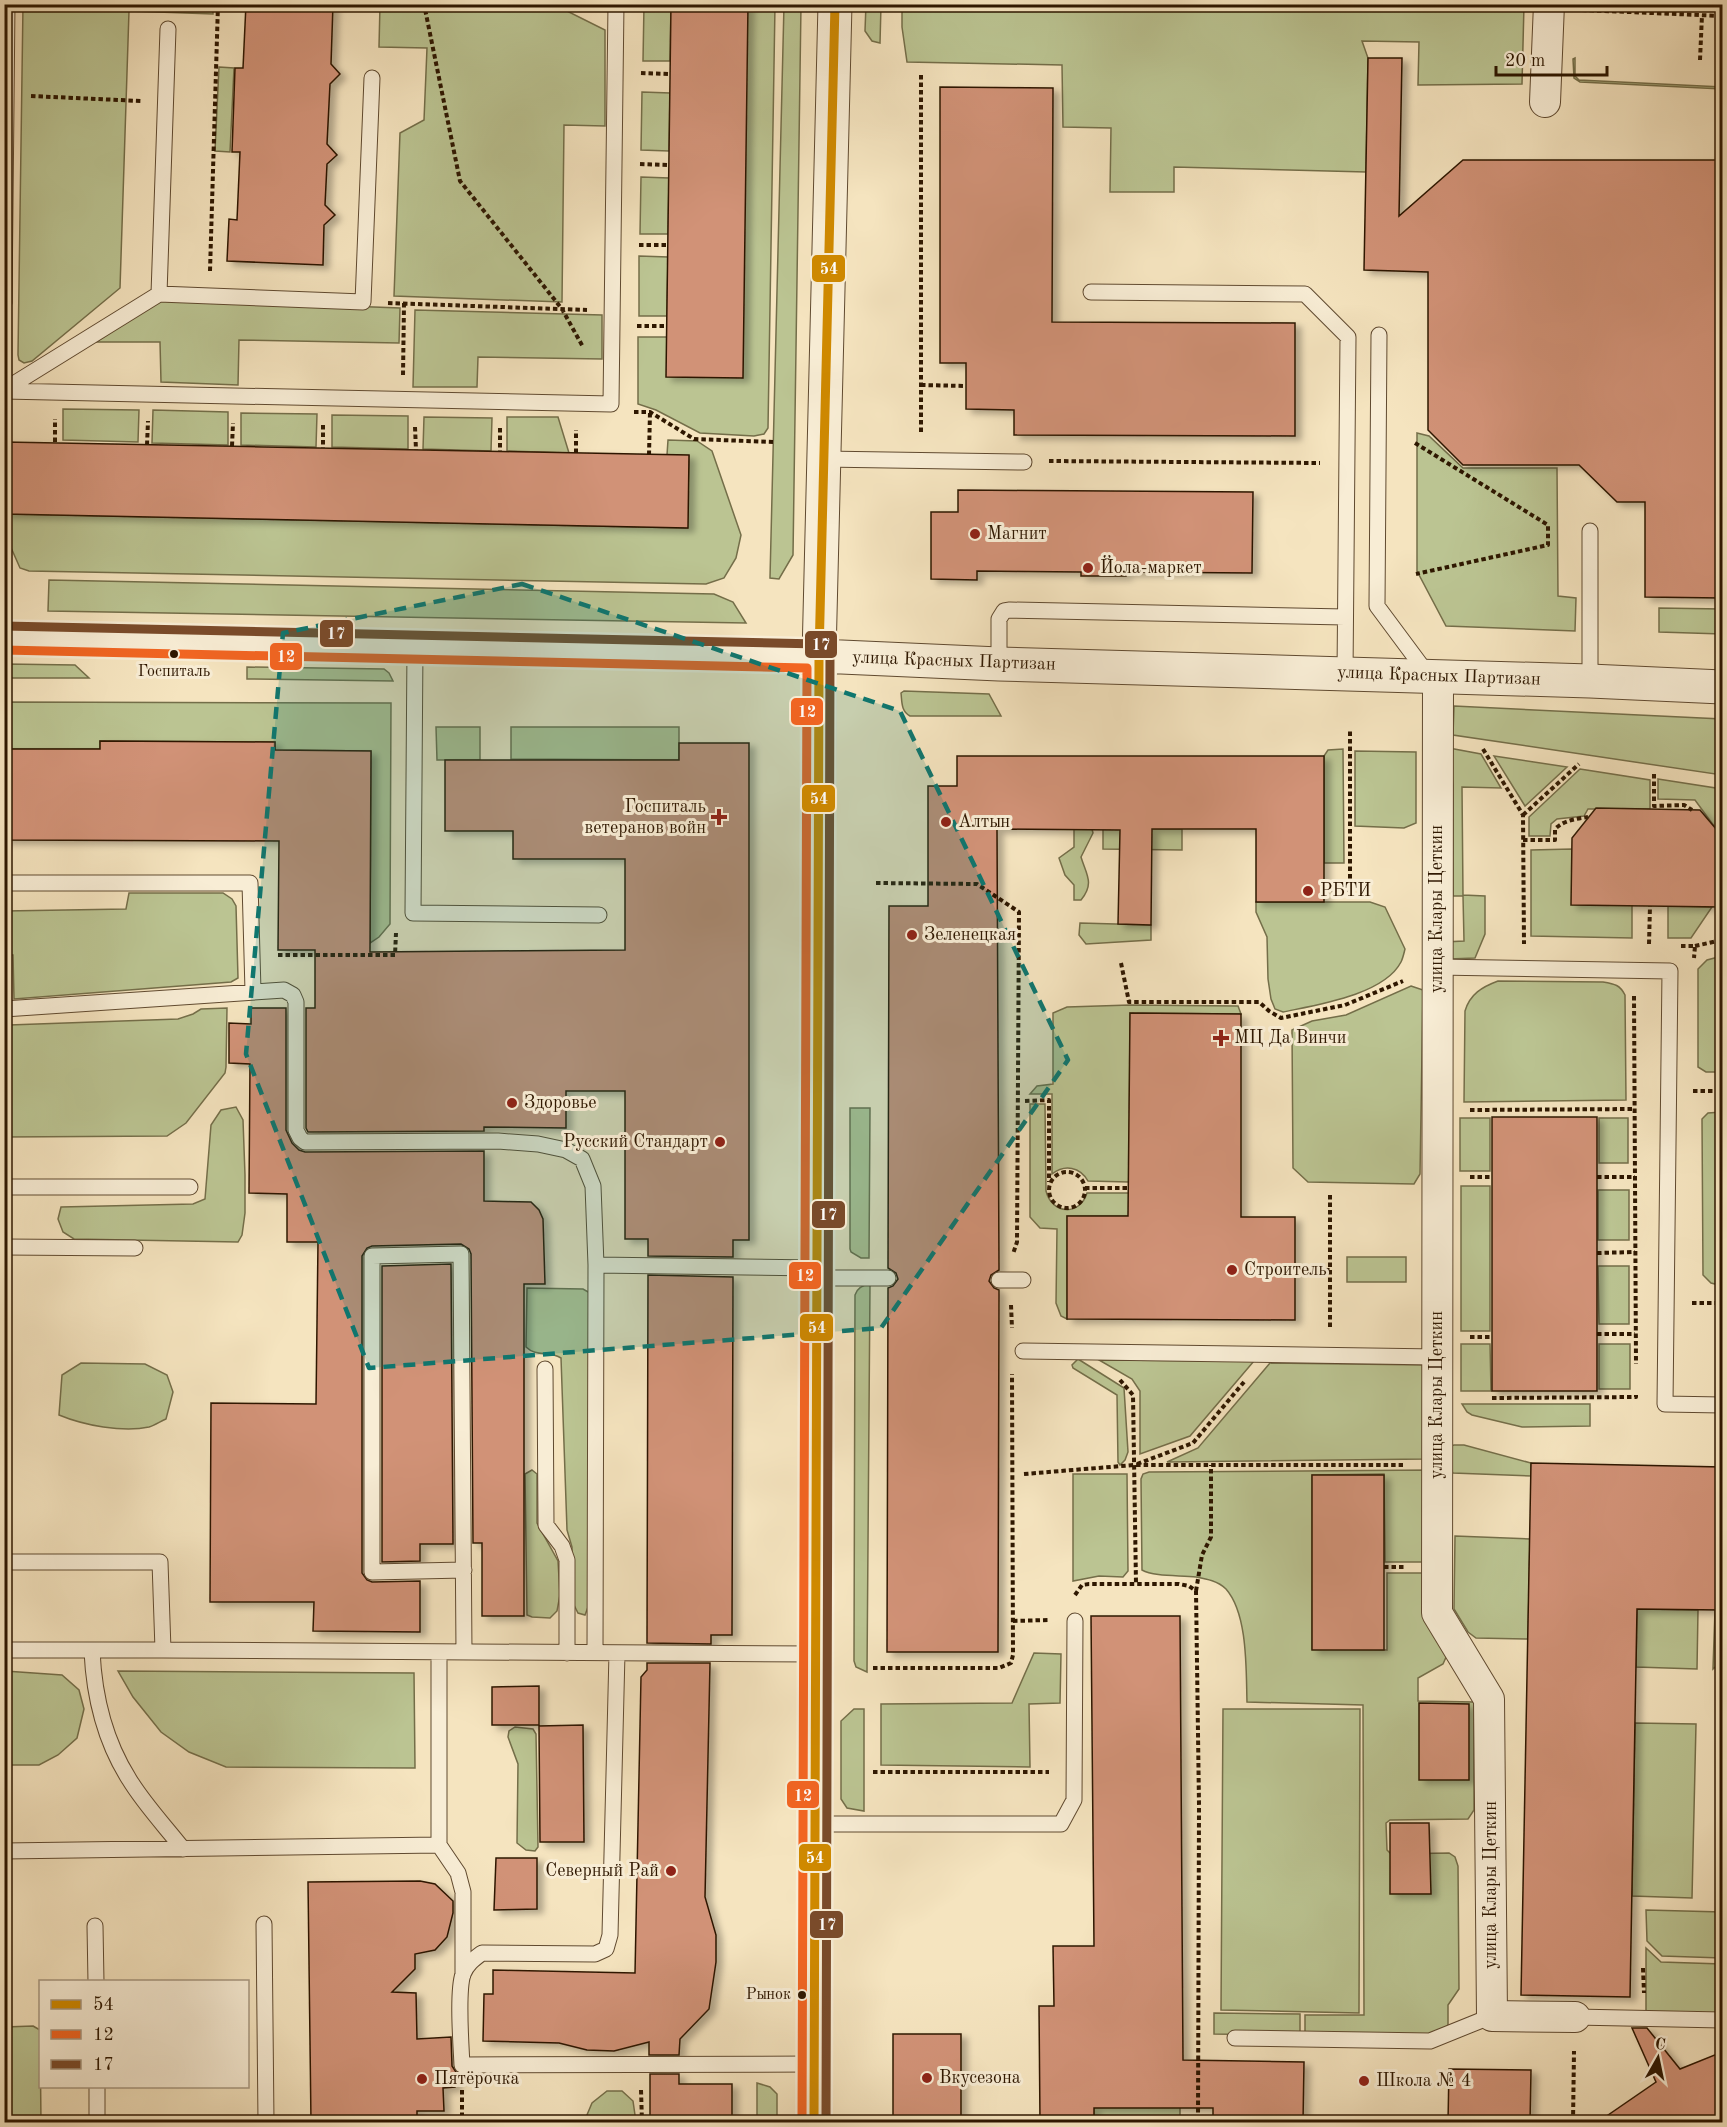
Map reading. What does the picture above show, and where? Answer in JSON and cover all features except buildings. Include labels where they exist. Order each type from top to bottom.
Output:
[{"type":"street","points":[[814,2122],[819,656],[835,4]]},
{"type":"street","points":[[1545,102],[1563,7]]},
{"type":"street","name":"улица Красных Партизан","points":[[4,639],[819,656],[999,664],[1433,676],[1722,687]]},
{"type":"street","name":"улица Клары Цеткин","points":[[1433,676],[1437,967],[1437,1613],[1489,1699],[1492,2016]]},
{"type":"street","points":[[1492,2016],[1575,2017]]},
{"type":"lane","points":[[4,303],[7,4]]},
{"type":"lane","points":[[4,390],[611,404],[616,4]]},
{"type":"lane","points":[[159,294],[168,29]]},
{"type":"lane","points":[[4,390],[159,294],[363,302],[372,78]]},
{"type":"lane","points":[[1091,292],[1305,294],[1348,337],[1345,674]]},
{"type":"lane","points":[[1379,335],[1377,606],[1433,676]]},
{"type":"lane","points":[[823,459],[1024,462]]},
{"type":"lane","points":[[1590,531],[1590,681]]},
{"type":"lane","points":[[999,664],[999,619],[1004,611],[1010,610],[1345,617]]},
{"type":"lane","points":[[415,647],[413,913],[599,915]]},
{"type":"lane","points":[[4,884],[250,883],[253,992]]},
{"type":"lane","points":[[1437,967],[1670,971],[1665,1404],[1722,1405]]},
{"type":"lane","points":[[4,1009],[284,990],[293,995],[296,1002],[296,1130],[305,1142],[538,1144],[566,1150],[582,1159],[593,1186],[596,1265],[595,1653]]},
{"type":"lane","points":[[4,1187],[190,1187]]},
{"type":"lane","points":[[4,1247],[135,1248]]},
{"type":"lane","points":[[464,1570],[372,1572],[372,1256],[461,1254],[464,1570],[464,1652]]},
{"type":"lane","points":[[596,1265],[817,1273],[888,1278]]},
{"type":"lane","points":[[999,1280],[1023,1280]]},
{"type":"lane","points":[[1023,1351],[1437,1357]]},
{"type":"lane","points":[[545,1369],[546,1525],[562,1546],[567,1560],[567,1653]]},
{"type":"lane","points":[[4,1562],[160,1562],[163,1650]]},
{"type":"lane","points":[[815,1824],[1061,1824],[1074,1800],[1075,1621]]},
{"type":"lane","points":[[4,1650],[816,1654]]},
{"type":"lane","points":[[92,1651],[93,1676],[102,1723],[129,1779],[183,1849]]},
{"type":"lane","points":[[439,1652],[439,1845],[458,1874],[463,1892],[462,2065],[814,2064]]},
{"type":"lane","points":[[463,1975],[470,1962],[482,1953],[595,1954],[606,1949],[610,1935],[617,1653]]},
{"type":"lane","points":[[4,1851],[439,1845]]},
{"type":"lane","points":[[264,1924],[266,2122]]},
{"type":"lane","points":[[95,1926],[96,1980]]},
{"type":"lane","points":[[1235,2038],[1430,2040],[1492,2016]]},
{"type":"lane","points":[[1575,2017],[1722,2020]]},
{"type":"lane","points":[[97,2088],[97,2122]]},
{"type":"path","points":[[209,296],[218,4]]},
{"type":"path","points":[[421,4],[425,9],[434,47],[460,181],[562,309],[584,349]]},
{"type":"path","points":[[1563,7],[1722,16]]},
{"type":"path","points":[[1700,60],[1702,15]]},
{"type":"path","points":[[635,73],[670,74]]},
{"type":"path","points":[[921,75],[921,437]]},
{"type":"path","points":[[6,96],[165,102]]},
{"type":"path","points":[[633,164],[669,165]]},
{"type":"path","points":[[632,244],[668,245]]},
{"type":"path","points":[[363,302],[612,311]]},
{"type":"path","points":[[403,383],[404,303]]},
{"type":"path","points":[[631,326],[667,326]]},
{"type":"path","points":[[921,385],[966,386]]},
{"type":"path","points":[[611,398],[629,412],[650,412],[694,439],[773,442]]},
{"type":"path","points":[[649,455],[650,412]]},
{"type":"path","points":[[55,415],[55,442]]},
{"type":"path","points":[[147,444],[148,416]]},
{"type":"path","points":[[232,417],[232,446]]},
{"type":"path","points":[[323,418],[323,448]]},
{"type":"path","points":[[416,420],[416,450]]},
{"type":"path","points":[[1415,443],[1548,525],[1548,544],[1416,574]]},
{"type":"path","points":[[1024,462],[1347,463]]},
{"type":"path","points":[[1324,890],[1350,890],[1350,730]]},
{"type":"path","points":[[1483,749],[1523,815],[1524,969]]},
{"type":"path","points":[[1523,815],[1579,764]]},
{"type":"path","points":[[1654,774],[1654,806],[1684,805],[1692,810]]},
{"type":"path","points":[[1523,840],[1555,840],[1555,829],[1559,825],[1588,817]]},
{"type":"path","points":[[876,884],[977,884],[1019,912],[1017,1242],[1008,1259]]},
{"type":"path","points":[[1648,945],[1650,906]]},
{"type":"path","points":[[1695,946],[1722,940]]},
{"type":"path","points":[[252,954],[395,955]]},
{"type":"path","points":[[1120,963],[1129,1002],[1259,1002],[1281,1018],[1345,1005],[1437,967]]},
{"type":"path","points":[[1634,970],[1636,1366]]},
{"type":"path","points":[[1692,1091],[1722,1091]]},
{"type":"path","points":[[1024,1101],[1049,1100],[1048,1186],[1048,1192],[1053,1202],[1063,1207],[1074,1207],[1083,1198],[1085,1188],[1080,1177],[1065,1171],[1054,1176],[1048,1186]]},
{"type":"path","points":[[1461,1110],[1635,1109]]},
{"type":"path","points":[[1597,1177],[1635,1177]]},
{"type":"path","points":[[1085,1188],[1130,1188]]},
{"type":"path","points":[[1330,1195],[1330,1356]]},
{"type":"path","points":[[1597,1252],[1635,1252]]},
{"type":"path","points":[[1295,1270],[1330,1270]]},
{"type":"path","points":[[1010,1298],[1012,1339]]},
{"type":"path","points":[[1688,1302],[1719,1303]]},
{"type":"path","points":[[1597,1334],[1636,1334]]},
{"type":"path","points":[[1469,1337],[1492,1337]]},
{"type":"path","points":[[1074,1352],[1116,1376],[1133,1395],[1136,1584]]},
{"type":"path","points":[[1024,1474],[1122,1468],[1194,1443],[1267,1355]]},
{"type":"path","points":[[873,1668],[1005,1667],[1011,1662],[1013,1655],[1012,1373]]},
{"type":"path","points":[[1492,1398],[1636,1397],[1636,1387]]},
{"type":"path","points":[[1134,1465],[1437,1465]]},
{"type":"path","points":[[1198,2122],[1199,1805],[1196,1591],[1202,1555],[1211,1538],[1211,1465]]},
{"type":"path","points":[[1013,1621],[1075,1621],[1076,1593],[1082,1585],[1179,1584],[1189,1586],[1196,1591]]},
{"type":"path","points":[[873,1772],[1073,1772]]},
{"type":"path","points":[[1573,2122],[1575,2017]]},
{"type":"highlighted area","points":[[522,584],[900,711],[1068,1060],[881,1328],[369,1368],[246,1054],[283,633]]},
{"type":"green space","points":[[866,4],[881,5],[880,43],[872,41],[865,31]]},
{"type":"green space","points":[[902,4],[1524,5],[1522,84],[1418,85],[1419,42],[1362,41],[1368,58],[1366,172],[1174,167],[1174,192],[1110,192],[1111,128],[1063,127],[1062,65],[907,62],[902,27]]},
{"type":"green space","points":[[23,5],[213,5],[213,14],[129,11],[120,288],[32,361],[24,363],[19,360],[18,355]]},
{"type":"green space","points":[[380,5],[555,5],[605,30],[605,126],[564,125],[562,302],[394,296],[400,133],[424,120],[427,48],[379,47]]},
{"type":"green space","points":[[644,5],[671,5],[670,61],[643,61]]},
{"type":"green space","points":[[748,5],[775,5],[768,428],[764,434],[754,436],[700,433],[656,410],[638,404],[638,337],[667,337]]},
{"type":"green space","points":[[784,5],[801,5],[793,555],[779,579],[770,578]]},
{"type":"green space","points":[[1575,58],[1575,76],[1579,80],[1722,87],[1722,89],[1580,82],[1574,78],[1573,59]]},
{"type":"green space","points":[[219,67],[234,68],[230,152],[215,151]]},
{"type":"green space","points":[[642,92],[670,93],[669,151],[641,150]]},
{"type":"green space","points":[[641,177],[669,178],[668,234],[640,234]]},
{"type":"green space","points":[[639,256],[668,257],[667,316],[639,316]]},
{"type":"green space","points":[[161,299],[400,308],[399,343],[239,340],[238,385],[161,382],[160,342],[96,342]]},
{"type":"green space","points":[[415,310],[602,315],[602,359],[478,357],[477,387],[413,387]]},
{"type":"green space","points":[[63,409],[139,410],[138,442],[63,440]]},
{"type":"green space","points":[[153,410],[228,412],[228,445],[152,443]]},
{"type":"green space","points":[[241,413],[317,414],[316,447],[241,445]]},
{"type":"green space","points":[[332,415],[408,416],[408,449],[332,447]]},
{"type":"green space","points":[[424,417],[492,418],[491,451],[423,449]]},
{"type":"green space","points":[[507,417],[558,417],[569,453],[507,451]]},
{"type":"green space","points":[[1417,433],[1429,436],[1463,468],[1557,468],[1558,596],[1576,598],[1575,631],[1446,626],[1417,571]]},
{"type":"green space","points":[[668,440],[697,441],[712,451],[741,535],[736,558],[724,578],[706,584],[29,571],[20,568],[9,543],[10,514],[687,528],[689,456],[667,455]]},
{"type":"green space","points":[[49,580],[714,594],[733,602],[746,623],[48,611]]},
{"type":"green space","points":[[1659,608],[1722,609],[1722,634],[1659,632]]},
{"type":"green space","points":[[5,664],[75,665],[89,678],[5,678]]},
{"type":"green space","points":[[247,667],[384,669],[393,681],[247,679]]},
{"type":"green space","points":[[904,691],[989,694],[1001,716],[910,716],[902,706],[901,693]]},
{"type":"green space","points":[[5,702],[391,703],[390,924],[379,937],[370,943],[371,751],[275,750],[275,742],[100,741],[100,749],[5,749]]},
{"type":"green space","points":[[1454,706],[1722,719],[1722,775],[1453,735]]},
{"type":"green space","points":[[436,727],[480,727],[480,760],[437,760]]},
{"type":"green space","points":[[511,727],[679,727],[679,760],[511,759]]},
{"type":"green space","points":[[1449,748],[1481,754],[1501,788],[1462,787],[1463,895],[1485,896],[1485,934],[1475,958],[1449,959],[1444,942],[1464,941],[1463,896],[1453,896],[1453,786]]},
{"type":"green space","points":[[1343,749],[1344,863],[1324,863],[1324,756],[1328,750]]},
{"type":"green space","points":[[1355,751],[1416,752],[1416,823],[1404,828],[1355,826]]},
{"type":"green space","points":[[1494,756],[1567,767],[1525,806]]},
{"type":"green space","points":[[1580,769],[1650,780],[1650,809],[1588,809],[1584,816],[1557,819],[1551,824],[1550,836],[1529,836],[1529,817]]},
{"type":"green space","points":[[1658,779],[1722,789],[1722,837],[1695,800],[1658,799]]},
{"type":"green space","points":[[1074,829],[1092,829],[1093,833],[1081,857],[1087,874],[1088,888],[1081,900],[1074,900],[1074,885],[1065,875],[1059,858],[1074,847]]},
{"type":"green space","points":[[1103,829],[1182,829],[1182,850],[1103,849]]},
{"type":"green space","points":[[1572,849],[1632,906],[1632,938],[1531,936],[1531,850]]},
{"type":"green space","points":[[129,893],[223,893],[232,899],[236,906],[238,978],[231,982],[14,999],[13,955],[5,955],[5,911],[126,909]]},
{"type":"green space","points":[[1256,902],[1370,902],[1385,907],[1405,949],[1402,960],[1380,983],[1348,997],[1283,1012],[1275,1009],[1268,979],[1267,937],[1256,912]]},
{"type":"green space","points":[[1668,906],[1712,907],[1691,938],[1668,938]]},
{"type":"green space","points":[[1080,923],[1151,925],[1151,940],[1086,944],[1079,935]]},
{"type":"green space","points":[[1722,956],[1722,1072],[1706,1072],[1698,1067],[1698,969],[1707,960]]},
{"type":"green space","points":[[1498,981],[1603,982],[1619,987],[1625,995],[1626,1100],[1464,1102],[1465,1011],[1477,992]]},
{"type":"green space","points":[[1411,986],[1423,990],[1420,1174],[1414,1184],[1308,1182],[1293,1168],[1292,1030],[1312,1021],[1346,1015]]},
{"type":"green space","points":[[1238,1006],[1241,1014],[1130,1013],[1129,1182],[1088,1181],[1077,1170],[1067,1168],[1052,1174],[1052,1094],[1030,1094],[1037,1086],[1053,1084],[1053,1013],[1067,1007]]},
{"type":"green space","points":[[227,1008],[225,1073],[186,1123],[167,1136],[5,1137],[4,1029],[9,1025],[178,1019],[201,1009]]},
{"type":"green space","points":[[1030,1104],[1045,1104],[1046,1191],[1054,1205],[1066,1210],[1073,1209],[1083,1201],[1087,1193],[1129,1193],[1129,1216],[1067,1216],[1067,1319],[1061,1316],[1056,1303],[1057,1229],[1040,1228],[1030,1217]]},
{"type":"green space","points":[[236,1107],[243,1120],[245,1175],[245,1213],[242,1235],[238,1242],[74,1239],[63,1232],[58,1219],[61,1207],[193,1204],[205,1199],[211,1125],[221,1110]]},
{"type":"green space","points":[[850,1108],[870,1108],[869,1258],[861,1258],[850,1249]]},
{"type":"green space","points":[[1722,1112],[1719,1285],[1711,1283],[1703,1275],[1702,1119],[1708,1113]]},
{"type":"green space","points":[[1460,1118],[1490,1118],[1490,1171],[1460,1171]]},
{"type":"green space","points":[[1599,1118],[1628,1118],[1628,1163],[1599,1163]]},
{"type":"green space","points":[[1461,1186],[1490,1186],[1490,1331],[1461,1331]]},
{"type":"green space","points":[[1598,1190],[1629,1190],[1629,1240],[1598,1240]]},
{"type":"green space","points":[[1347,1257],[1406,1257],[1406,1282],[1347,1282]]},
{"type":"green space","points":[[1598,1266],[1629,1266],[1629,1324],[1599,1324]]},
{"type":"green space","points":[[870,1284],[867,1672],[856,1667],[854,1661],[855,1295],[861,1287]]},
{"type":"green space","points":[[527,1288],[583,1289],[590,1293],[588,1607],[585,1615],[578,1613],[572,1601],[572,1547],[567,1530],[561,1358],[534,1352],[526,1347]]},
{"type":"green space","points":[[1461,1344],[1490,1344],[1491,1391],[1461,1391]]},
{"type":"green space","points":[[1599,1344],[1630,1344],[1630,1389],[1599,1389]]},
{"type":"green space","points":[[1078,1359],[1124,1388],[1128,1452],[1120,1465],[1118,1462],[1117,1395],[1073,1368],[1072,1365]]},
{"type":"green space","points":[[1099,1360],[1254,1361],[1190,1436],[1140,1454],[1140,1391],[1132,1379]]},
{"type":"green space","points":[[81,1363],[145,1364],[167,1375],[173,1392],[166,1419],[149,1427],[127,1429],[91,1425],[59,1415],[62,1375]]},
{"type":"green space","points":[[1270,1363],[1426,1365],[1425,1459],[1167,1462],[1198,1448]]},
{"type":"green space","points":[[1462,1404],[1590,1404],[1590,1426],[1522,1427],[1472,1415]]},
{"type":"green space","points":[[1464,1445],[1531,1463],[1531,1476],[1453,1473],[1451,1446]]},
{"type":"green space","points":[[532,1470],[537,1474],[537,1523],[558,1561],[560,1595],[557,1611],[550,1618],[527,1615],[525,1474]]},
{"type":"green space","points":[[1431,1470],[1431,1562],[1385,1562],[1384,1474],[1312,1475],[1312,1649],[1387,1650],[1387,1573],[1429,1573],[1447,1655],[1443,1664],[1418,1678],[1418,1701],[1474,1702],[1474,1810],[1468,1819],[1390,1820],[1386,1823],[1387,1850],[1391,1854],[1449,1853],[1455,1857],[1458,1866],[1459,1989],[1448,2005],[1448,2029],[1428,2036],[1305,2035],[1305,2015],[1364,2015],[1363,1705],[1247,1702],[1246,1659],[1242,1627],[1233,1600],[1226,1589],[1216,1582],[1204,1579],[1160,1575],[1142,1570],[1141,1479],[1143,1474],[1149,1472]]},
{"type":"green space","points":[[1073,1474],[1127,1474],[1128,1571],[1123,1577],[1099,1576],[1073,1581]]},
{"type":"green space","points":[[1455,1536],[1530,1539],[1528,1639],[1476,1638],[1468,1632],[1454,1609]]},
{"type":"green space","points":[[1637,1609],[1698,1610],[1697,1669],[1636,1667]]},
{"type":"green space","points":[[1715,1610],[1722,1610],[1722,1661],[1713,1669]]},
{"type":"green space","points":[[1034,1653],[1061,1654],[1060,1703],[1029,1704],[1030,1767],[881,1765],[881,1704],[1012,1703]]},
{"type":"green space","points":[[5,1671],[62,1675],[79,1690],[84,1709],[77,1738],[58,1755],[39,1765],[5,1765]]},
{"type":"green space","points":[[118,1671],[414,1673],[415,1768],[226,1767],[189,1752],[161,1732],[133,1697]]},
{"type":"green space","points":[[854,1709],[864,1709],[864,1811],[847,1808],[841,1799],[841,1721]]},
{"type":"green space","points":[[1223,1709],[1360,1709],[1359,2013],[1221,2010]]},
{"type":"green space","points":[[1635,1723],[1696,1724],[1692,1898],[1632,1896]]},
{"type":"green space","points":[[515,1727],[533,1729],[536,1734],[538,1847],[535,1851],[526,1850],[517,1843],[518,1764],[508,1737],[509,1731]]},
{"type":"green space","points":[[1646,1910],[1722,1912],[1722,1958],[1662,1956],[1647,1941]]},
{"type":"green space","points":[[1646,1948],[1661,1962],[1722,1964],[1722,2017],[1646,2015]]},
{"type":"green space","points":[[1214,2013],[1300,2014],[1300,2035],[1214,2034]]},
{"type":"green space","points":[[33,2026],[39,2029],[41,2122],[5,2122],[5,2027]]},
{"type":"green space","points":[[1092,2038],[1180,2039],[1180,2122],[1094,2122]]},
{"type":"green space","points":[[757,2083],[770,2087],[777,2094],[777,2122],[757,2122]]},
{"type":"green space","points":[[607,2091],[622,2091],[633,2101],[636,2122],[584,2122],[592,2103]]},
{"type":"transit line","name":"54","points":[[814,2122],[819,656],[835,4]]},
{"type":"transit line","name":"17","points":[[4,626],[819,644],[830,650],[826,2122]]},
{"type":"transit line","name":"12","points":[[4,650],[807,668],[802,2122]]},
{"type":"place","name":"Магнит","points":[[975,534]]},
{"type":"place","name":"Йола-маркет","points":[[1088,568]]},
{"type":"place","name":"Госпиталь","points":[[174,654]]},
{"type":"place","name":"Госпиталь ветеранов войн","points":[[719,817]]},
{"type":"place","name":"Алтын","points":[[946,822]]},
{"type":"place","name":"РБТИ","points":[[1308,891]]},
{"type":"place","name":"Зеленецкая","points":[[912,935]]},
{"type":"place","name":"МЦ Да Винчи","points":[[1221,1038]]},
{"type":"place","name":"Здоровье","points":[[512,1103]]},
{"type":"place","name":"Русский Стандарт","points":[[720,1142]]},
{"type":"place","name":"Строитель","points":[[1232,1270]]},
{"type":"place","name":"Северный Рай","points":[[671,1871]]},
{"type":"place","name":"Рынок","points":[[802,1995]]},
{"type":"place","name":"Вкусезона","points":[[927,2078]]},
{"type":"place","name":"Пятёрочка","points":[[422,2079]]},
{"type":"place","name":"Школа № 4","points":[[1364,2081]]}]
